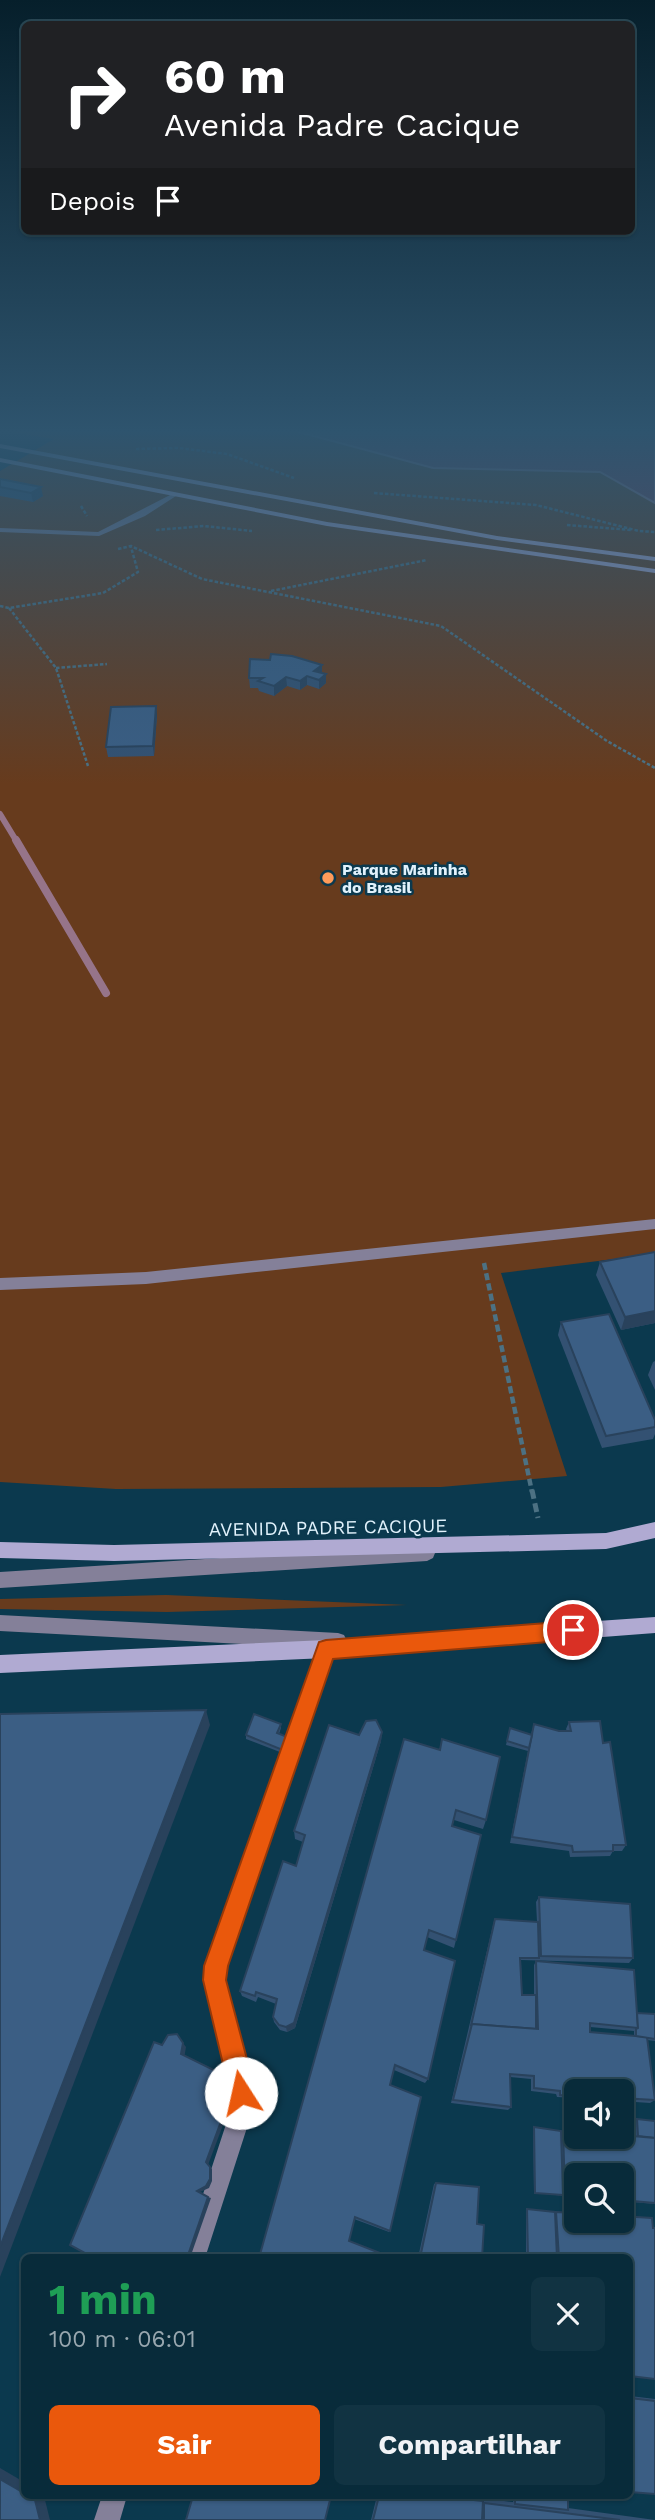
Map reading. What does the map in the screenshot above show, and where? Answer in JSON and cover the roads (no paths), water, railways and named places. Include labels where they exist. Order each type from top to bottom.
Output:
[{"type":"main road","points":[[499,549],[655,571]]},
{"type":"main road","points":[[577,549],[655,559]]},
{"type":"main road","name":"AVENIDA PADRE CACIQUE","points":[[0,1550],[114,1553],[544,1543],[606,1541],[655,1530]]},
{"type":"main road","points":[[0,1664],[326,1649],[655,1625]]},
{"type":"street","points":[[0,1284],[146,1278],[655,1224]]},
{"type":"street","points":[[0,1580],[606,1541]]},
{"type":"street","points":[[0,1623],[381,1644]]},
{"type":"street","points":[[195,2254],[242,2109],[240,2078],[215,1980],[216,1966],[326,1649]]},
{"type":"street","points":[[107,2520],[114,2499]]},
{"type":"waterway","points":[[0,814],[17,842]]},
{"type":"waterway","points":[[16,840],[106,993]]},
{"type":"place","name":"Parque Marinha do Brasil","points":[[328,878]]}]
